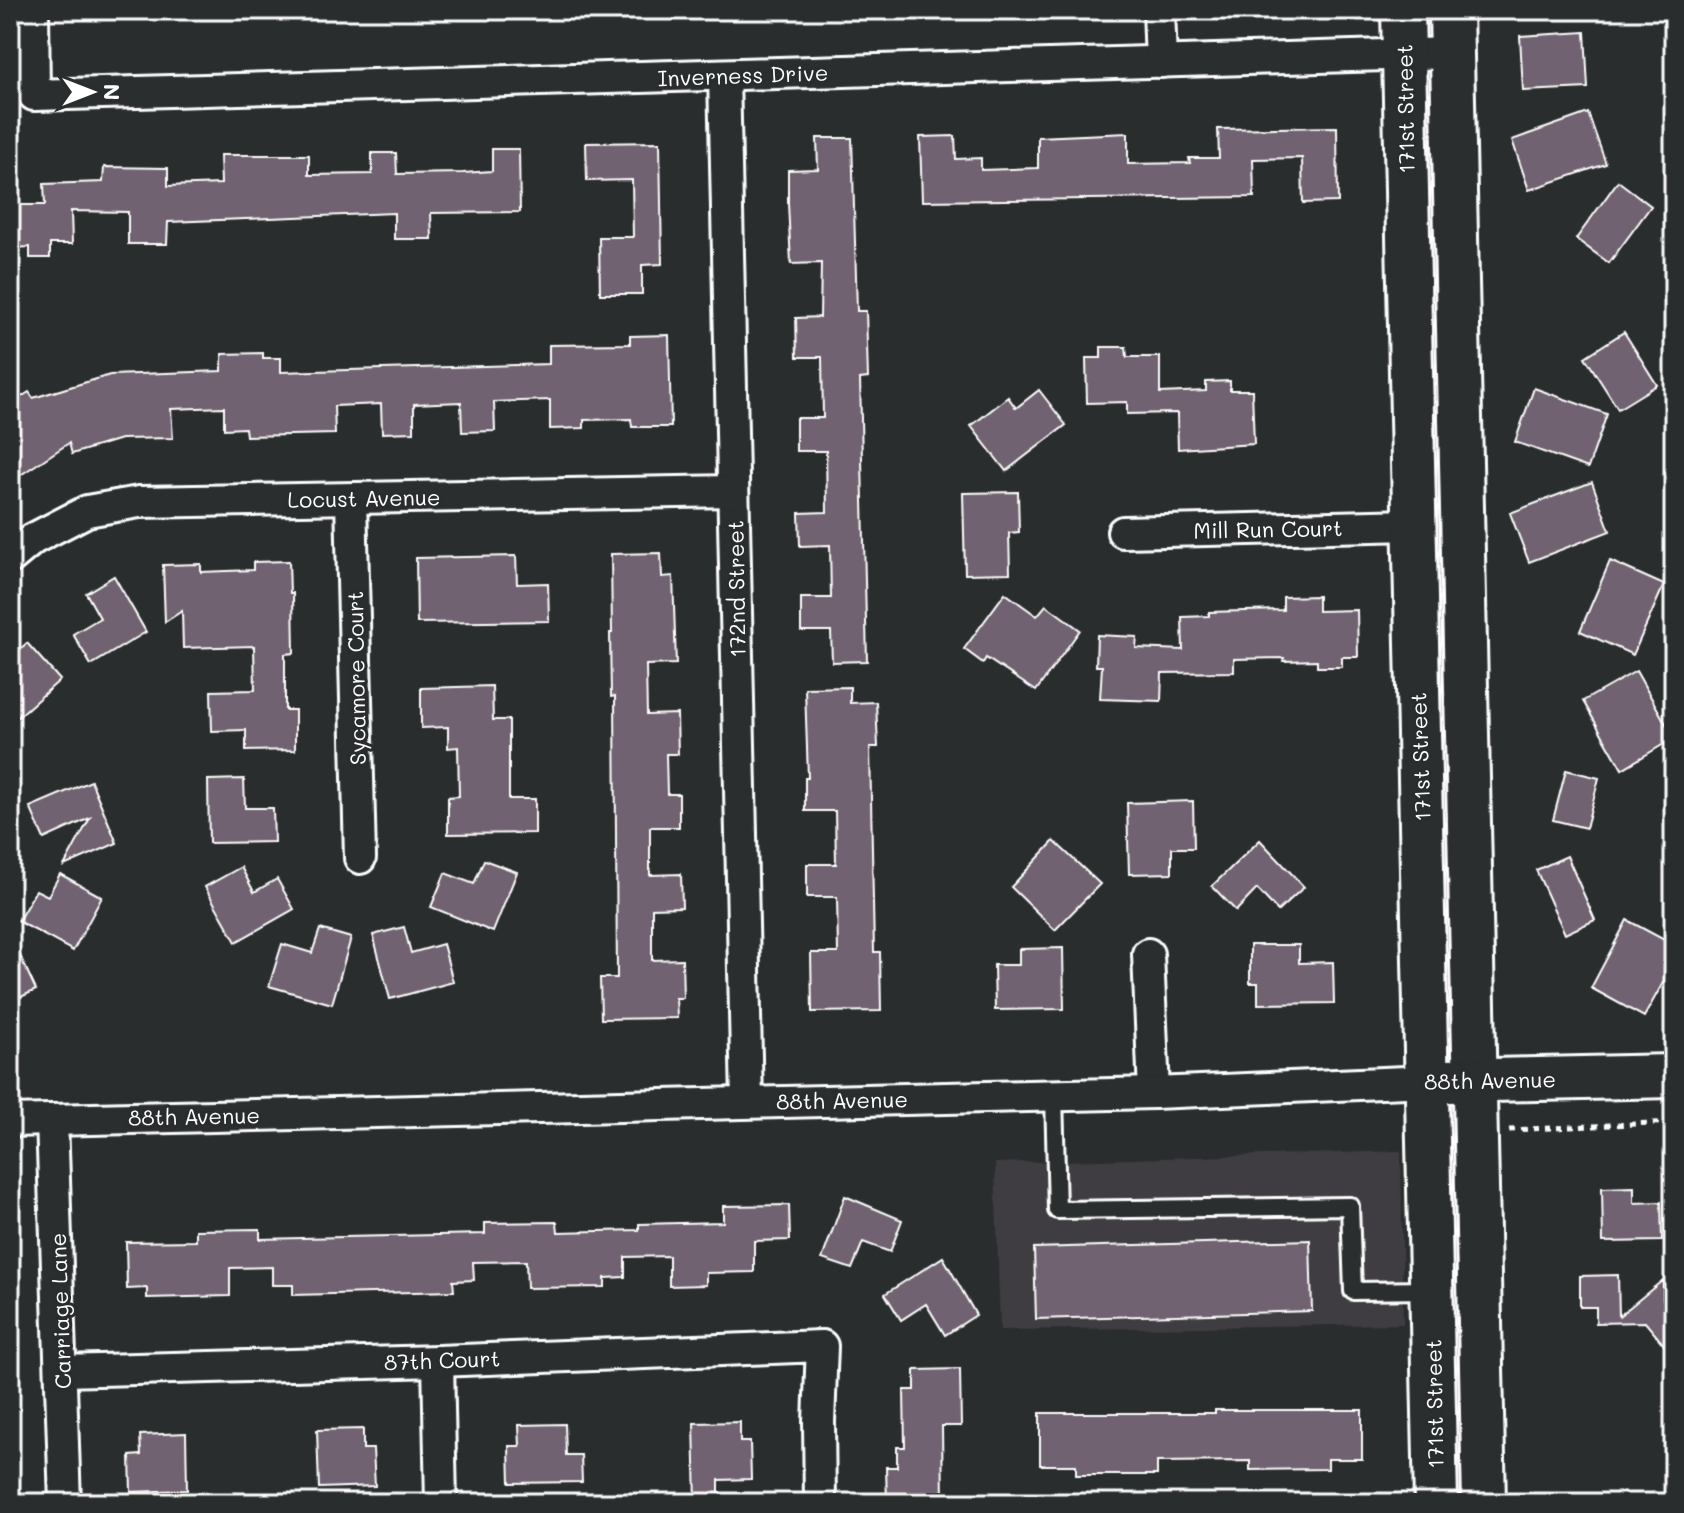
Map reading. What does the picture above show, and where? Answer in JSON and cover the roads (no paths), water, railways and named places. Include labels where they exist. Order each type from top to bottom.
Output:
[{"type":"street","name":"Inverness Drive","points":[[33,10],[34,95],[1452,53]]},
{"type":"street","points":[[1159,10],[1161,62]]},
{"type":"street","name":"171st Street","points":[[1403,10],[1436,1503]]},
{"type":"street","points":[[1451,10],[1484,1503]]},
{"type":"street","name":"172nd Street","points":[[724,75],[747,1102]]},
{"type":"street","name":"Locust Avenue","points":[[10,558],[33,539],[87,511],[139,502],[733,491]]},
{"type":"street","name":"Sycamore Court","points":[[351,499],[360,858]]},
{"type":"street","name":"Mill Run Court","points":[[1123,532],[1413,525]]},
{"type":"street","points":[[1148,954],[1154,1093]]},
{"type":"street","name":"88th Avenue","points":[[10,1121],[1154,1093],[1429,1081],[1674,1076]]},
{"type":"street","name":"Carriage Lane","points":[[52,1120],[65,1503]]},
{"type":"street","name":"87th Court","points":[[62,1371],[822,1346],[820,1503]]},
{"type":"street","points":[[438,1361],[441,1503]]},
{"type":"lane","points":[[1054,1095],[1057,1210],[1350,1206],[1353,1291],[1432,1290]]}]
